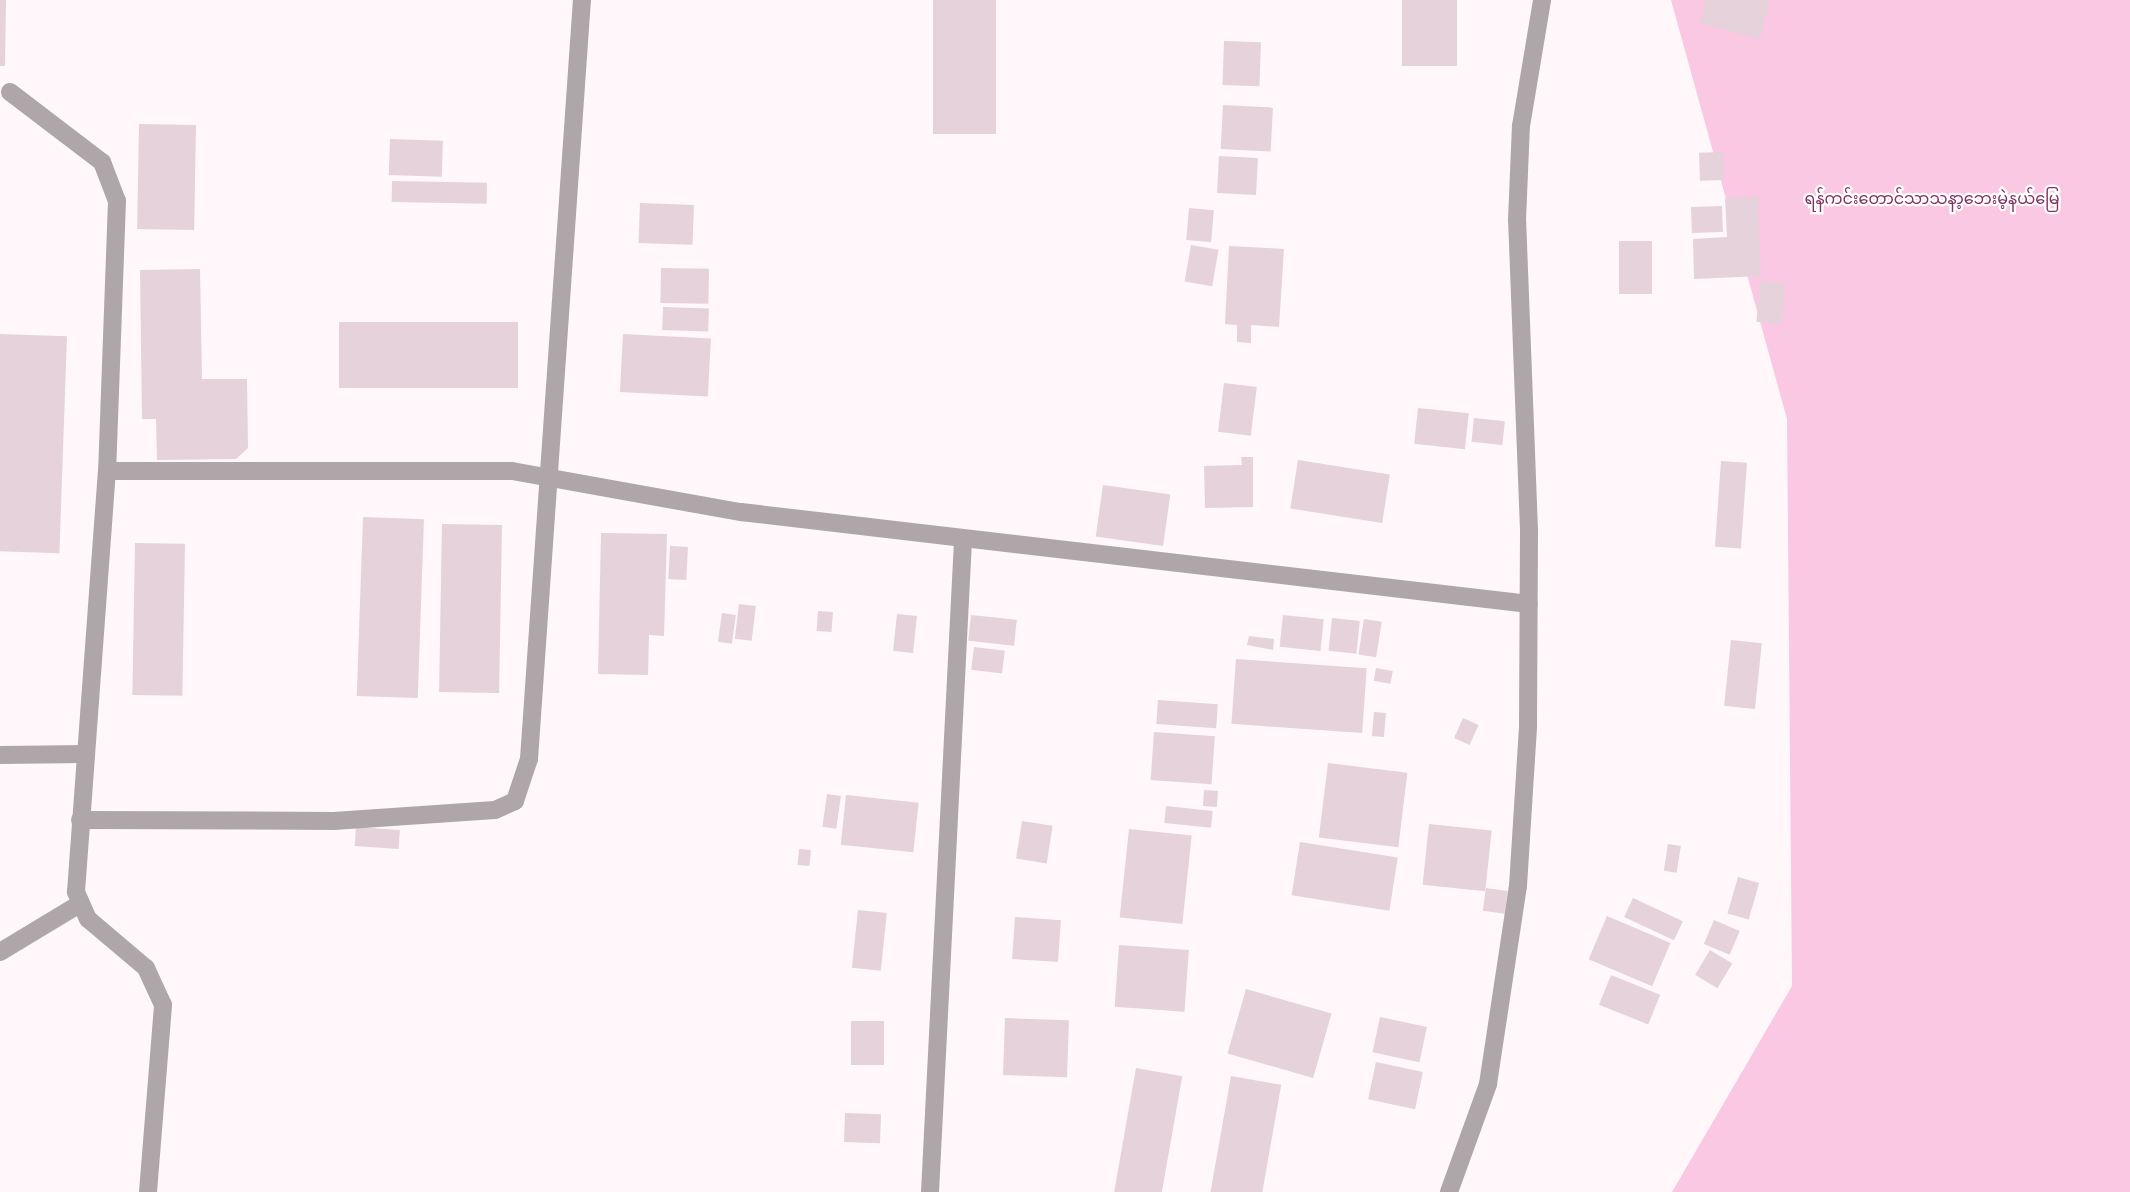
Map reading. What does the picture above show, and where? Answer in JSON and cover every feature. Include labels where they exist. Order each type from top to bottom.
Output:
[{"type":"street","points":[[80,820],[334,821],[495,810],[515,801],[529,759],[545,477],[582,0]]},
{"type":"street","points":[[1449,1192],[1488,1084],[1505,991],[1524,807],[1529,604],[1517,220],[1521,126],[1542,0]]},
{"type":"street","points":[[10,92],[102,162],[117,201],[107,471],[80,820],[78,905],[146,968],[164,1005],[148,1192]]},
{"type":"street","points":[[107,471],[512,471],[741,512],[963,540],[1529,604]]},
{"type":"street","points":[[930,1192],[963,540]]},
{"type":"street","points":[[0,755],[85,754]]},
{"type":"street","points":[[0,952],[78,905]]},
{"type":"green space","name":"ရန်ကင်းတောင်သာသနာ့ဘေးမဲ့နယ်မြေ","points":[[1671,0],[2130,0],[2130,1192],[1672,1192],[1792,986],[1787,419]]},
{"type":"building","points":[[0,0],[6,0],[5,66],[0,66]]},
{"type":"building","points":[[933,0],[996,0],[996,134],[933,134]]},
{"type":"building","points":[[1402,0],[1457,0],[1457,66],[1402,66]]},
{"type":"building","points":[[1706,0],[1770,0],[1759,39],[1699,23]]},
{"type":"building","points":[[1224,41],[1261,42],[1259,86],[1222,85]]},
{"type":"building","points":[[1223,105],[1273,108],[1271,152],[1221,149]]},
{"type":"building","points":[[139,124],[196,125],[194,230],[137,229]]},
{"type":"building","points":[[390,139],[443,141],[442,177],[389,175]]},
{"type":"building","points":[[1723,152],[1724,180],[1700,181],[1699,153]]},
{"type":"building","points":[[1219,156],[1258,158],[1256,195],[1217,193]]},
{"type":"building","points":[[392,181],[487,183],[487,204],[392,202]]},
{"type":"building","points":[[1758,197],[1761,276],[1694,279],[1693,239],[1727,237],[1725,198]]},
{"type":"building","points":[[640,203],[694,205],[693,245],[639,243]]},
{"type":"building","points":[[1722,206],[1723,232],[1692,233],[1691,207]]},
{"type":"building","points":[[1189,208],[1214,210],[1211,242],[1186,240]]},
{"type":"building","points":[[1619,241],[1652,241],[1652,294],[1619,294]]},
{"type":"building","points":[[1191,245],[1219,250],[1212,286],[1185,281]]},
{"type":"building","points":[[1229,246],[1284,249],[1279,327],[1251,325],[1251,343],[1237,342],[1237,325],[1225,324]]},
{"type":"building","points":[[661,268],[709,269],[708,304],[660,303]]},
{"type":"building","points":[[200,269],[202,379],[247,379],[248,448],[236,459],[157,460],[156,419],[142,419],[140,270]]},
{"type":"building","points":[[1760,281],[1785,283],[1781,324],[1756,322]]},
{"type":"building","points":[[663,307],[709,309],[708,332],[662,330]]},
{"type":"building","points":[[339,322],[518,322],[518,388],[339,388]]},
{"type":"building","points":[[0,334],[67,336],[59,553],[0,551]]},
{"type":"building","points":[[623,334],[711,339],[708,397],[620,392]]},
{"type":"building","points":[[1224,383],[1257,387],[1251,436],[1218,432]]},
{"type":"building","points":[[1418,408],[1469,413],[1465,449],[1414,444]]},
{"type":"building","points":[[1474,418],[1505,421],[1502,445],[1471,442]]},
{"type":"building","points":[[1241,457],[1253,457],[1253,507],[1205,508],[1204,466],[1242,465]]},
{"type":"building","points":[[1298,460],[1390,475],[1382,523],[1290,508]]},
{"type":"building","points":[[1721,461],[1747,463],[1741,549],[1715,547]]},
{"type":"building","points":[[1103,485],[1170,494],[1163,546],[1096,536]]},
{"type":"building","points":[[363,517],[424,519],[418,698],[357,696]]},
{"type":"building","points":[[442,524],[502,525],[499,693],[439,692]]},
{"type":"building","points":[[601,533],[667,534],[664,636],[649,635],[648,675],[598,674]]},
{"type":"building","points":[[135,543],[185,544],[182,696],[132,695]]},
{"type":"building","points":[[670,546],[688,547],[686,580],[668,579]]},
{"type":"building","points":[[739,604],[756,606],[752,641],[735,639]]},
{"type":"building","points":[[818,611],[833,612],[832,632],[817,631]]},
{"type":"building","points":[[722,613],[736,615],[732,644],[718,642]]},
{"type":"building","points":[[897,614],[917,616],[913,653],[893,651]]},
{"type":"building","points":[[971,615],[1017,620],[1014,646],[968,641]]},
{"type":"building","points":[[1283,615],[1324,619],[1320,651],[1280,647]]},
{"type":"building","points":[[1332,618],[1360,621],[1356,654],[1329,651]]},
{"type":"building","points":[[1364,619],[1382,622],[1376,657],[1358,655]]},
{"type":"building","points":[[1249,636],[1274,639],[1273,650],[1247,645]]},
{"type":"building","points":[[1731,640],[1762,643],[1755,709],[1724,706]]},
{"type":"building","points":[[974,647],[1005,651],[1002,674],[971,670]]},
{"type":"building","points":[[1236,659],[1367,668],[1362,733],[1231,724]]},
{"type":"building","points":[[1376,668],[1393,671],[1390,684],[1374,681]]},
{"type":"building","points":[[1158,700],[1218,704],[1216,728],[1156,724]]},
{"type":"building","points":[[1374,712],[1386,713],[1384,737],[1372,736]]},
{"type":"building","points":[[1463,718],[1479,725],[1470,745],[1454,738]]},
{"type":"building","points":[[1154,732],[1215,736],[1212,784],[1151,780]]},
{"type":"building","points":[[1328,763],[1407,773],[1398,847],[1319,837]]},
{"type":"building","points":[[1204,790],[1218,791],[1217,807],[1203,806]]},
{"type":"building","points":[[827,794],[841,796],[836,829],[822,827]]},
{"type":"building","points":[[846,795],[919,803],[913,852],[841,845]]},
{"type":"building","points":[[1166,806],[1213,811],[1211,828],[1164,823]]},
{"type":"building","points":[[1022,821],[1053,826],[1047,863],[1016,859]]},
{"type":"building","points":[[1429,824],[1492,831],[1485,891],[1423,885]]},
{"type":"building","points":[[356,827],[400,830],[399,849],[355,846]]},
{"type":"building","points":[[1129,829],[1192,836],[1182,924],[1120,918]]},
{"type":"building","points":[[1300,842],[1398,857],[1389,911],[1292,895]]},
{"type":"building","points":[[1668,844],[1681,846],[1677,873],[1664,871]]},
{"type":"building","points":[[799,849],[811,850],[810,866],[798,865]]},
{"type":"building","points":[[1738,877],[1759,883],[1749,920],[1728,914]]},
{"type":"building","points":[[1486,888],[1508,891],[1505,914],[1483,911]]},
{"type":"building","points":[[1633,898],[1683,921],[1674,940],[1624,917]]},
{"type":"building","points":[[858,910],[887,913],[881,971],[852,968]]},
{"type":"building","points":[[1607,916],[1671,943],[1652,986],[1589,959]]},
{"type":"building","points":[[1015,917],[1061,920],[1058,962],[1012,959]]},
{"type":"building","points":[[1714,920],[1740,931],[1730,955],[1704,944]]},
{"type":"building","points":[[1119,945],[1189,950],[1185,1012],[1115,1007]]},
{"type":"building","points":[[1710,950],[1732,963],[1717,988],[1695,975]]},
{"type":"building","points":[[1611,975],[1660,995],[1648,1025],[1599,1005]]},
{"type":"building","points":[[1246,989],[1332,1014],[1313,1078],[1228,1053]]},
{"type":"building","points":[[1380,1017],[1427,1027],[1419,1062],[1373,1052]]},
{"type":"building","points":[[1005,1018],[1069,1020],[1067,1077],[1003,1075]]},
{"type":"building","points":[[851,1021],[884,1021],[884,1065],[851,1065]]},
{"type":"building","points":[[1376,1062],[1423,1072],[1415,1109],[1368,1099]]},
{"type":"building","points":[[1136,1068],[1182,1076],[1162,1192],[1114,1192]]},
{"type":"building","points":[[1231,1076],[1281,1085],[1262,1192],[1211,1192]]},
{"type":"building","points":[[845,1113],[881,1114],[880,1143],[844,1142]]}]
